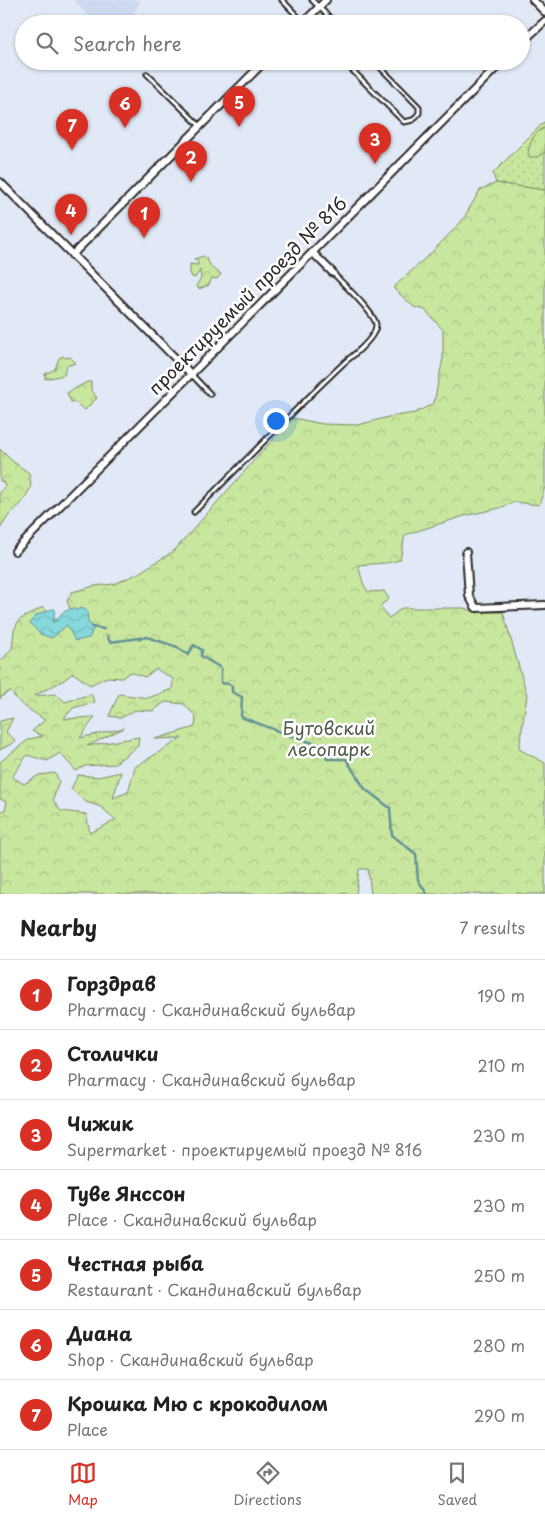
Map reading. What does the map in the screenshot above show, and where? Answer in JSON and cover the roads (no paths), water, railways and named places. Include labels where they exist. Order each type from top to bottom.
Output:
[{"type":"street","points":[[312,15],[326,0]]},
{"type":"street","points":[[533,0],[545,12]]},
{"type":"street","points":[[530,35],[545,21]]},
{"type":"street","points":[[72,255],[256,70]]},
{"type":"street","name":"проектируемый проезд № 816","points":[[15,551],[494,70]]},
{"type":"street","points":[[0,182],[192,375]]},
{"type":"street","points":[[313,253],[333,273]]},
{"type":"street","points":[[466,552],[468,596],[476,608],[545,604]]},
{"type":"lane","points":[[282,0],[296,15]]},
{"type":"lane","points":[[312,0],[327,15]]},
{"type":"lane","points":[[352,70],[404,122],[413,120],[418,113],[419,106],[383,70]]},
{"type":"lane","points":[[147,74],[200,127]]},
{"type":"lane","points":[[194,512],[299,406],[364,345],[374,331],[376,324],[370,312],[333,273]]},
{"type":"lane","points":[[192,375],[210,394]]},
{"type":"water","points":[[73,608],[76,610],[82,608],[87,611],[88,623],[94,627],[89,638],[75,641],[67,625],[52,638],[40,634],[30,623],[37,615],[55,609],[53,623],[63,612]]},
{"type":"waterway","points":[[92,627],[104,629]]},
{"type":"waterway","points":[[107,636],[110,642],[147,637],[177,647],[188,655],[194,645],[202,650],[201,656],[221,668],[221,683],[229,684],[232,686],[232,692],[242,697],[241,717],[299,739],[321,745],[327,759],[346,759],[365,789],[390,808],[392,835],[416,854],[418,880],[427,894]]},
{"type":"place","name":"Честная рыба","points":[[239,127]]},
{"type":"place","name":"Диана","points":[[125,128]]},
{"type":"place","name":"Крошка Мю с крокодилом","points":[[72,150]]},
{"type":"place","name":"Чижик","points":[[375,164]]},
{"type":"place","name":"Столички","points":[[191,182]]},
{"type":"place","name":"Туве Янссон","points":[[71,235]]},
{"type":"place","name":"Горздрав","points":[[144,238]]},
{"type":"park label","name":"Бутовский лесопарк","points":[[329,740]]}]
